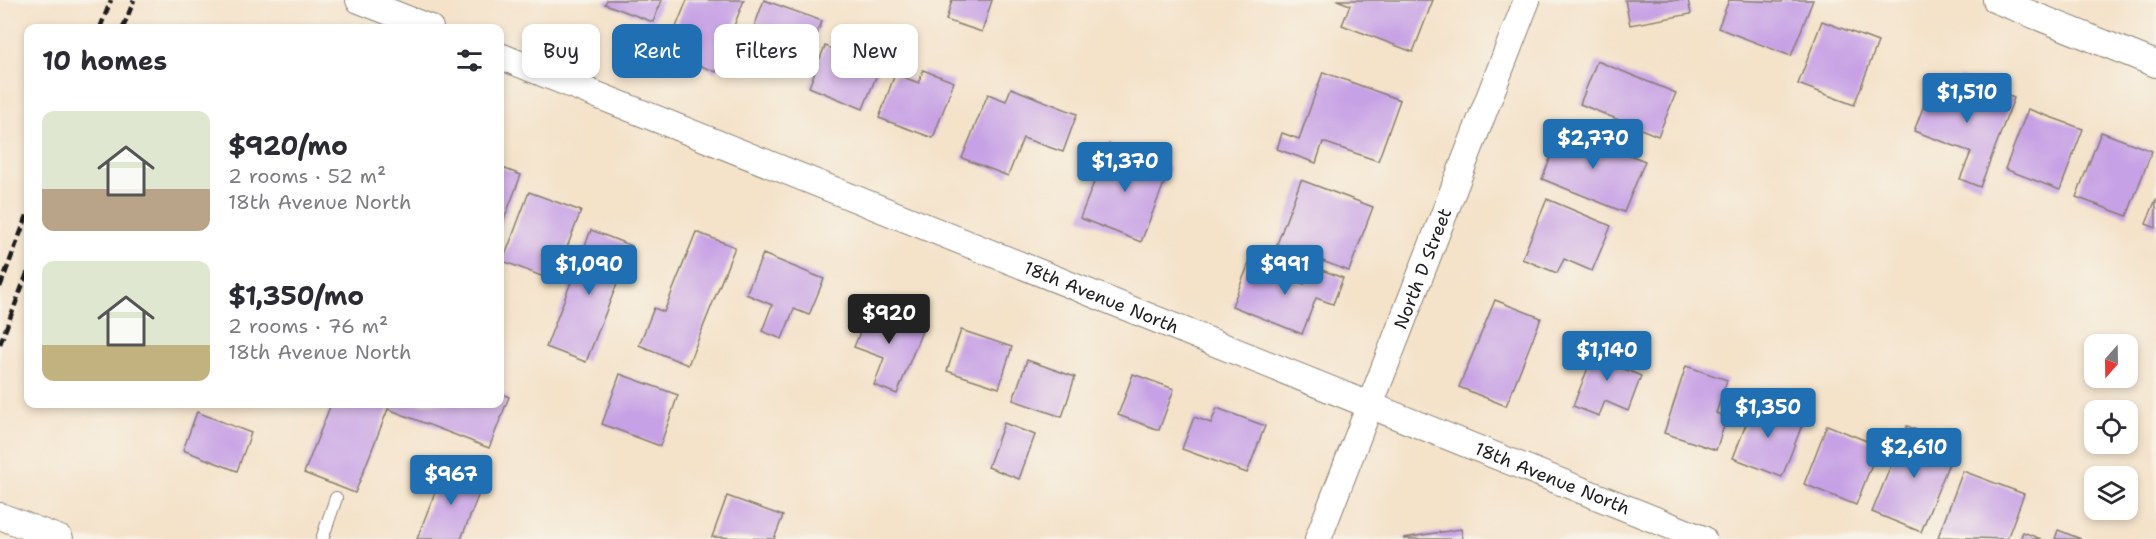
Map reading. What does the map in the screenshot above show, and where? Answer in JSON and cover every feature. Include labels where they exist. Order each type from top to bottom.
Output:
[{"type":"street","points":[[359,0],[420,24]]},
{"type":"street","name":"North D Street","points":[[1318,539],[1527,0]]},
{"type":"street","points":[[1996,0],[2156,64]]},
{"type":"street","name":"18th Avenue North","points":[[504,58],[1703,539]]},
{"type":"street","points":[[0,516],[60,539]]},
{"type":"lane","points":[[322,539],[336,498]]},
{"type":"building","points":[[607,0],[662,0],[653,22],[605,4]]},
{"type":"building","points":[[687,0],[744,0],[735,24],[714,24],[714,71],[702,66],[702,24],[677,24]]},
{"type":"building","points":[[764,0],[822,21],[819,29],[819,24],[755,24]]},
{"type":"building","points":[[952,0],[992,0],[982,32],[946,20]]},
{"type":"building","points":[[1337,0],[1433,0],[1413,52],[1342,25],[1350,5]]},
{"type":"building","points":[[1625,0],[1688,0],[1691,14],[1630,25]]},
{"type":"building","points":[[1729,0],[1782,2],[1783,0],[1813,0],[1791,56],[1718,28]]},
{"type":"building","points":[[1822,21],[1878,42],[1854,105],[1798,84]]},
{"type":"building","points":[[825,46],[831,48],[831,78],[876,78],[863,109],[809,87],[813,78],[819,78],[819,61]]},
{"type":"building","points":[[1597,61],[1676,93],[1658,136],[1580,104]]},
{"type":"building","points":[[923,70],[954,82],[933,138],[879,118],[894,78],[906,78],[919,83]]},
{"type":"building","points":[[1323,72],[1400,100],[1378,161],[1323,142],[1316,163],[1277,149],[1282,133],[1299,139]]},
{"type":"building","points":[[1960,77],[2014,98],[1980,187],[1960,179],[1971,152],[1914,131],[1929,92],[1952,100]]},
{"type":"building","points":[[1011,88],[1077,114],[1063,152],[1023,138],[1008,176],[962,158],[988,94],[1006,101]]},
{"type":"building","points":[[2028,109],[2083,129],[2060,190],[2005,169]]},
{"type":"building","points":[[1562,129],[1645,161],[1624,212],[1542,179]]},
{"type":"building","points":[[2101,132],[2152,151],[2127,216],[2076,197]]},
{"type":"building","points":[[1109,144],[1170,168],[1141,242],[1080,218]]},
{"type":"building","points":[[504,169],[521,175],[504,220]]},
{"type":"building","points":[[1301,180],[1373,207],[1349,271],[1277,244]]},
{"type":"building","points":[[529,192],[581,211],[554,281],[504,261]]},
{"type":"building","points":[[1547,199],[1611,226],[1592,271],[1564,259],[1557,273],[1522,259]]},
{"type":"building","points":[[2156,199],[2156,228],[2146,224]]},
{"type":"building","points":[[591,230],[632,246],[586,362],[546,347]]},
{"type":"building","points":[[696,232],[735,247],[688,365],[639,345],[654,308],[664,312]]},
{"type":"building","points":[[763,254],[824,279],[809,315],[794,309],[782,339],[762,331],[772,305],[746,294]]},
{"type":"building","points":[[1249,263],[1304,284],[1311,266],[1343,278],[1333,304],[1316,298],[1302,334],[1232,306]]},
{"type":"building","points":[[1495,300],[1541,318],[1506,406],[1459,387]]},
{"type":"building","points":[[871,305],[924,326],[897,394],[874,385],[884,358],[854,347]]},
{"type":"building","points":[[961,330],[1012,347],[999,388],[947,371]]},
{"type":"building","points":[[1599,340],[1624,350],[1617,366],[1641,376],[1628,411],[1605,401],[1599,416],[1573,406]]},
{"type":"building","points":[[1027,360],[1075,377],[1062,417],[1013,400]]},
{"type":"building","points":[[1686,366],[1727,380],[1716,413],[1727,417],[1716,450],[1664,433]]},
{"type":"building","points":[[620,374],[678,395],[660,446],[602,424]]},
{"type":"building","points":[[1133,374],[1174,389],[1159,430],[1118,415]]},
{"type":"building","points":[[504,395],[509,397],[489,448],[388,409],[355,493],[304,473],[329,408],[504,408]]},
{"type":"building","points":[[1755,401],[1804,420],[1782,477],[1733,458]]},
{"type":"building","points":[[1217,408],[1265,426],[1247,473],[1182,449],[1194,417],[1211,423]]},
{"type":"building","points":[[197,412],[251,433],[237,471],[183,450]]},
{"type":"building","points":[[1004,423],[1035,435],[1019,479],[988,467]]},
{"type":"building","points":[[1827,425],[1879,446],[1856,505],[1804,484]]},
{"type":"building","points":[[1907,426],[1956,446],[1921,532],[1872,512]]},
{"type":"building","points":[[445,466],[484,481],[461,539],[417,539]]},
{"type":"building","points":[[1963,471],[2024,494],[2007,539],[1938,537]]},
{"type":"building","points":[[727,496],[783,516],[774,539],[712,537]]},
{"type":"building","points":[[1461,529],[1463,539],[1404,539],[1404,538]]},
{"type":"building","points":[[2058,530],[2081,539],[2055,539]]},
{"type":"building","points":[[2023,532],[2041,539],[2020,539]]},
{"type":"railway","points":[[102,24],[111,0]]},
{"type":"railway","points":[[125,24],[134,0]]},
{"type":"railway","points":[[0,287],[24,224]]},
{"type":"railway","points":[[0,344],[24,281]]}]
